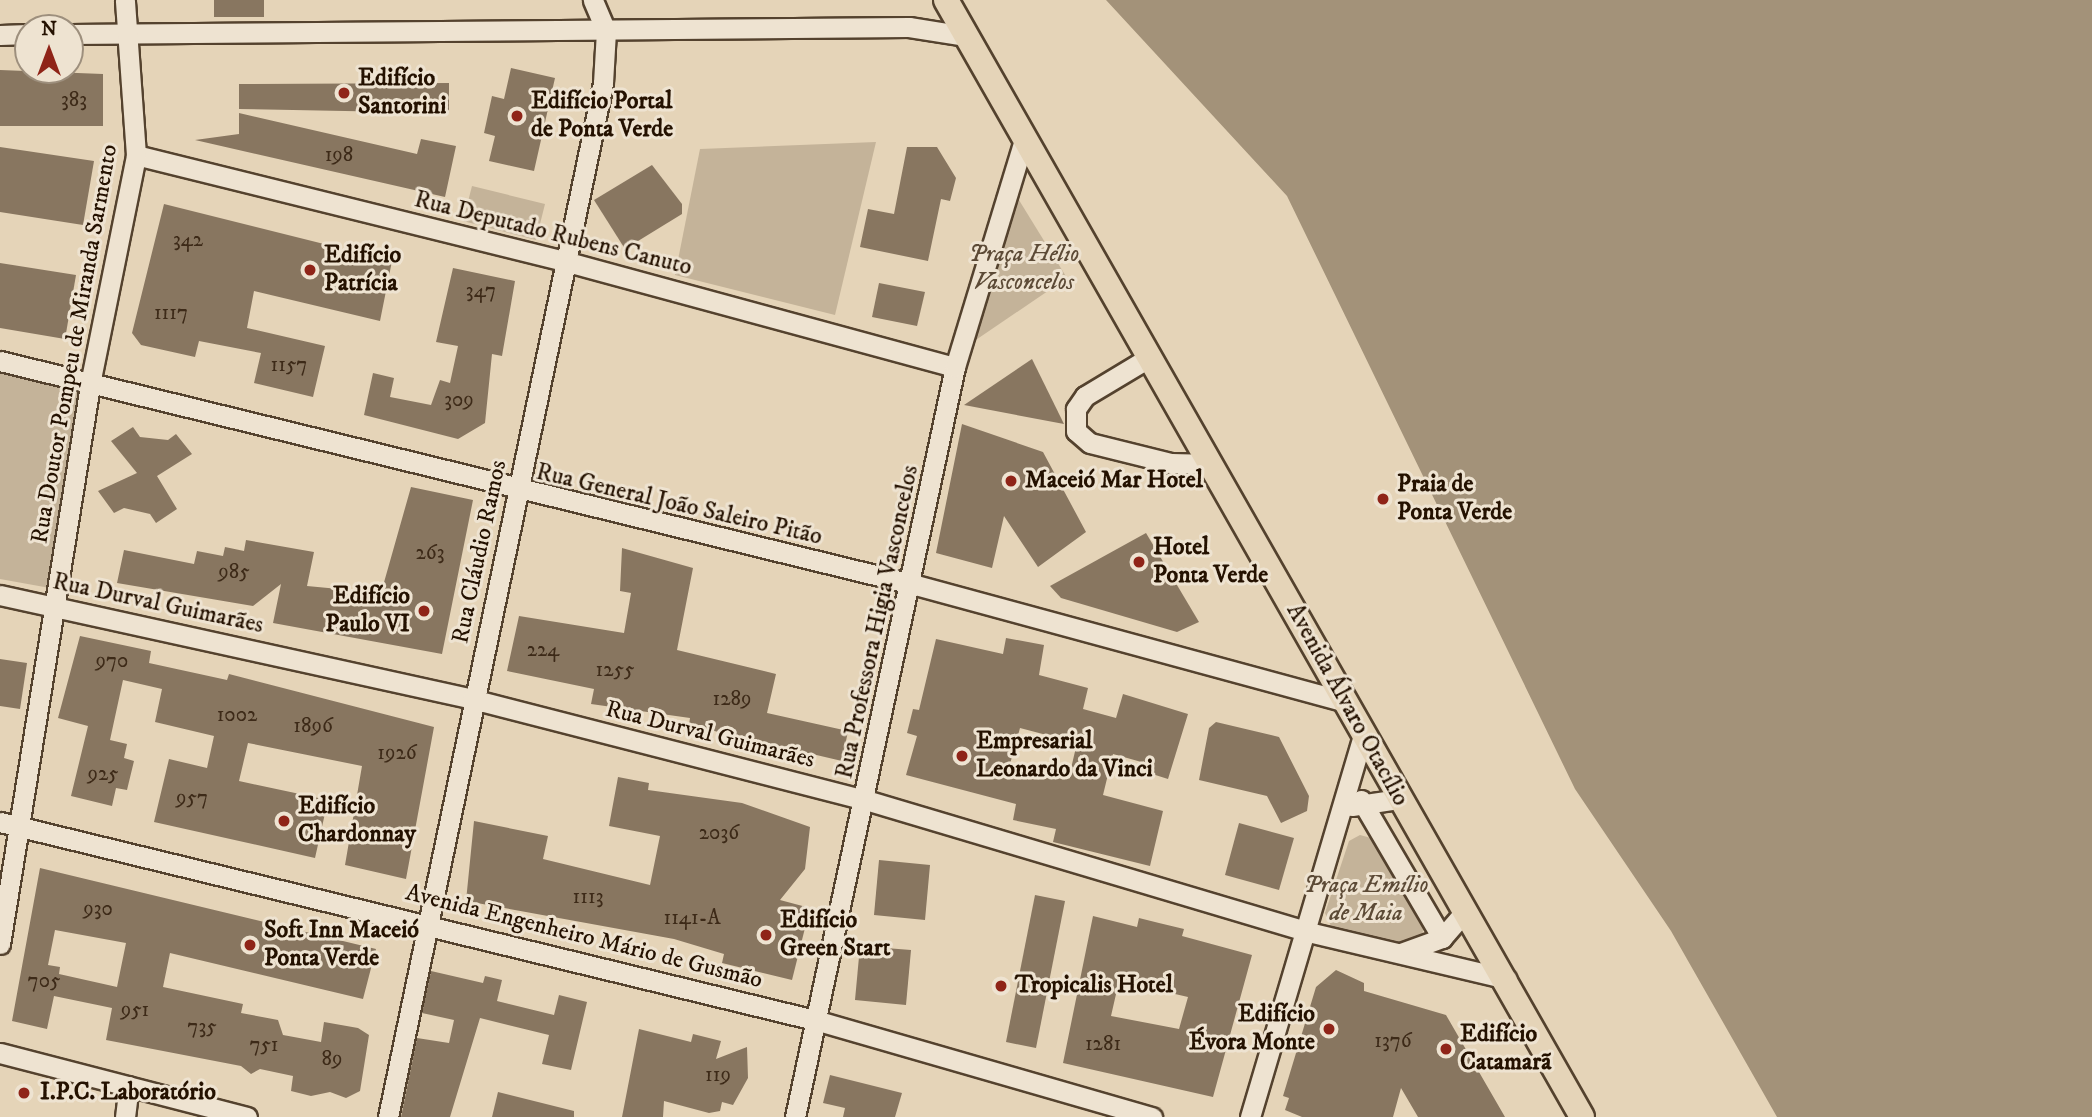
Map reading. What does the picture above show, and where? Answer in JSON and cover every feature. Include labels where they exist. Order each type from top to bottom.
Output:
[{"type":"main road","name":"Avenida Álvaro Otacílio","points":[[946,0],[1364,733],[1399,799],[1507,979],[1582,1117]]},
{"type":"street","name":"Rua Doutor Pompeu de Miranda Sarmento","points":[[0,944],[9,824],[54,606],[91,379],[136,155],[130,34],[125,0]]},
{"type":"street","name":"Rua Cláudio Ramos","points":[[388,1117],[472,699],[519,493],[564,261],[603,83],[606,31],[593,0]]},
{"type":"street","points":[[84,34],[909,27],[966,36]]},
{"type":"street","name":"Rua Professora Higia Vasconcelos","points":[[795,1117],[866,800],[955,367],[1024,140]]},
{"type":"street","name":"Rua Deputado Rubens Canuto","points":[[136,155],[564,261],[955,367]]},
{"type":"street","points":[[1150,357],[1085,396],[1076,409],[1076,431],[1090,443],[1171,463],[1211,464]]},
{"type":"street","name":"Rua General João Saleiro Pitão","points":[[0,360],[91,379],[519,493],[912,584],[1346,702]]},
{"type":"street","name":"Rua Durval Guimarães","points":[[0,595],[472,699],[866,800],[1308,932],[1507,979]]},
{"type":"street","points":[[1250,1117],[1308,932],[1353,805],[1364,733]]},
{"type":"street","points":[[1353,805],[1399,799]]},
{"type":"street","name":"Avenida Álvaro Otacílio","points":[[1353,805],[1442,938]]},
{"type":"street","name":"Avenida Engenheiro Mário de Gusmão","points":[[9,824],[428,922],[815,1020],[1152,1117]]},
{"type":"street","points":[[1400,954],[1442,938],[1466,910]]},
{"type":"street","points":[[0,1053],[247,1117]]},
{"type":"street","points":[[125,1117],[129,1086]]},
{"type":"green space","points":[[876,142],[835,315],[675,275],[700,149]]},
{"type":"green space","points":[[472,186],[545,204],[536,240],[463,221]]},
{"type":"green space","name":"Praça Hélio Vasconcelos","points":[[1014,192],[1067,278],[964,348]]},
{"type":"green space","points":[[0,372],[84,388],[50,588],[0,579]]},
{"type":"green space","name":"Praça Emílio de Maia","points":[[1360,835],[1371,838],[1423,929],[1422,941],[1402,949],[1331,926],[1325,913],[1349,841]]},
{"type":"shaded area","points":[[1106,0],[2092,0],[2092,1117],[1777,1117],[1671,931],[1575,789],[1287,196]]},
{"type":"building","points":[[214,0],[264,0],[264,17],[214,17]]},
{"type":"building","name":"Edifício Portal de Ponta Verde","points":[[511,68],[555,78],[534,171],[489,161],[495,136],[484,133],[492,96],[504,99]]},
{"type":"building","points":[[0,70],[14,71],[14,84],[84,84],[84,73],[103,74],[103,126],[0,126]]},
{"type":"building","name":"Edifício Santorini","points":[[449,83],[449,113],[239,109],[239,84]]},
{"type":"building","points":[[239,113],[417,154],[421,139],[456,146],[445,197],[195,140],[239,134]]},
{"type":"building","points":[[0,147],[94,161],[83,225],[0,212]]},
{"type":"building","points":[[907,147],[937,147],[956,178],[950,201],[941,199],[928,261],[860,247],[868,209],[894,214]]},
{"type":"building","points":[[652,165],[682,204],[682,214],[625,249],[594,200]]},
{"type":"building","points":[[164,204],[392,261],[380,321],[254,291],[247,328],[325,346],[313,397],[254,383],[261,353],[199,341],[195,357],[141,345],[132,333]]},
{"type":"building","points":[[0,263],[76,275],[65,339],[0,328]]},
{"type":"building","points":[[453,268],[515,281],[502,356],[492,354],[485,423],[458,439],[364,415],[373,373],[394,378],[390,397],[431,405],[440,380],[450,383],[458,346],[436,342]]},
{"type":"building","points":[[879,283],[925,292],[917,326],[872,317]]},
{"type":"building","points":[[1032,359],[1064,424],[964,405]]},
{"type":"building","points":[[962,424],[1043,452],[1086,532],[1038,567],[1004,516],[992,568],[936,553]]},
{"type":"building","points":[[133,427],[140,437],[168,440],[176,434],[192,454],[157,476],[177,509],[156,523],[150,514],[124,508],[114,513],[98,491],[137,473],[111,441]]},
{"type":"building","points":[[411,487],[473,500],[442,654],[273,623],[281,584],[253,606],[117,583],[124,550],[194,564],[197,551],[223,556],[225,547],[244,551],[246,540],[314,552],[307,586],[381,593]]},
{"type":"building","points":[[1146,533],[1199,622],[1177,632],[1061,598],[1050,586]]},
{"type":"building","points":[[622,548],[693,568],[677,650],[776,674],[767,713],[848,731],[842,761],[689,725],[690,718],[591,704],[594,689],[507,671],[519,616],[624,633],[631,593],[620,591]]},
{"type":"building","points":[[80,636],[151,651],[149,663],[227,680],[229,674],[434,727],[406,879],[345,865],[362,766],[248,743],[239,781],[328,800],[315,858],[154,822],[169,759],[207,768],[214,736],[155,722],[162,689],[123,680],[110,740],[127,744],[124,758],[134,761],[127,790],[116,788],[112,806],[71,796],[88,726],[58,718]]},
{"type":"building","points":[[1006,638],[1044,645],[1039,675],[1088,688],[1083,709],[1116,718],[1123,694],[1188,714],[1168,779],[1149,773],[1152,765],[1113,754],[1103,795],[1163,811],[1150,866],[1053,842],[1056,829],[1013,820],[1016,804],[906,775],[917,736],[907,733],[913,709],[919,710],[936,639],[1003,654]],"holes":[[[1020,728],[1077,743],[1069,777],[1010,764]]]},
{"type":"building","points":[[0,659],[27,663],[20,709],[0,706]]},
{"type":"building","points":[[1216,722],[1279,737],[1309,796],[1307,811],[1281,823],[1267,796],[1199,780],[1209,728]]},
{"type":"building","points":[[618,777],[649,783],[648,790],[742,803],[810,827],[805,869],[780,900],[810,908],[792,980],[722,963],[724,954],[674,939],[466,901],[474,821],[548,836],[543,859],[650,885],[660,836],[609,826]]},
{"type":"building","points":[[1239,823],[1294,838],[1279,890],[1225,875]]},
{"type":"building","points":[[879,860],[930,865],[925,920],[874,915]]},
{"type":"building","points":[[40,868],[376,949],[363,999],[170,953],[163,987],[243,1004],[241,1013],[278,1020],[283,1035],[321,1042],[324,1022],[358,1028],[369,1035],[360,1091],[346,1098],[330,1092],[311,1096],[291,1091],[293,1076],[260,1069],[251,1074],[241,1066],[106,1040],[112,1008],[54,996],[47,1029],[12,1021]],"holes":[[[55,930],[126,943],[117,987],[59,974],[60,967],[48,965]]]},
{"type":"building","points":[[1035,895],[1065,901],[1036,1048],[1006,1042]]},
{"type":"building","points":[[1093,916],[1137,927],[1139,918],[1184,929],[1182,936],[1252,955],[1213,1097],[1063,1063]],"holes":[[[1119,981],[1188,997],[1179,1029],[1111,1016]]]},
{"type":"building","points":[[860,946],[911,950],[906,1005],[855,1000]]},
{"type":"building","points":[[1336,970],[1364,983],[1364,991],[1446,1015],[1505,1117],[1418,1117],[1401,1088],[1393,1117],[1302,1117],[1285,1110],[1289,1098],[1283,1096],[1316,987]]},
{"type":"building","points":[[431,971],[483,983],[485,976],[502,980],[497,1001],[554,1015],[559,995],[587,1002],[571,1070],[542,1064],[549,1035],[480,1018],[450,1117],[401,1117],[417,1038],[449,1043],[454,1020],[422,1013]]},
{"type":"building","points":[[639,1029],[691,1042],[693,1034],[721,1041],[716,1059],[747,1047],[748,1078],[733,1105],[722,1102],[720,1111],[709,1113],[664,1101],[663,1117],[622,1117]]},
{"type":"building","points":[[830,1075],[902,1093],[895,1117],[843,1117],[845,1108],[823,1103]]},
{"type":"building","points":[[498,1092],[574,1111],[574,1117],[492,1117]]},
{"type":"place","name":"Edifício Santorini","points":[[344,93]]},
{"type":"place","name":"Edifício Portal de Ponta Verde","points":[[517,116]]},
{"type":"place","name":"Edifício Patrícia","points":[[310,270]]},
{"type":"place","name":"Maceió Mar Hotel","points":[[1011,481]]},
{"type":"place","name":"Praia de Ponta Verde","points":[[1383,499]]},
{"type":"place","name":"Hotel Ponta Verde","points":[[1139,562]]},
{"type":"place","name":"Edifício Paulo VI","points":[[424,611]]},
{"type":"place","name":"Empresarial Leonardo da Vinci","points":[[962,756]]},
{"type":"place","name":"Edifício Chardonnay","points":[[284,821]]},
{"type":"place","name":"Edifício Green Start","points":[[766,935]]},
{"type":"place","name":"Soft Inn Maceió Ponta Verde","points":[[250,945]]},
{"type":"place","name":"Tropicalis Hotel","points":[[1001,986]]},
{"type":"place","name":"Edifício Évora Monte","points":[[1329,1029]]},
{"type":"place","name":"Edifício Catamarã","points":[[1446,1049]]},
{"type":"place","name":"I.P.C. Laboratório","points":[[24,1093]]}]
